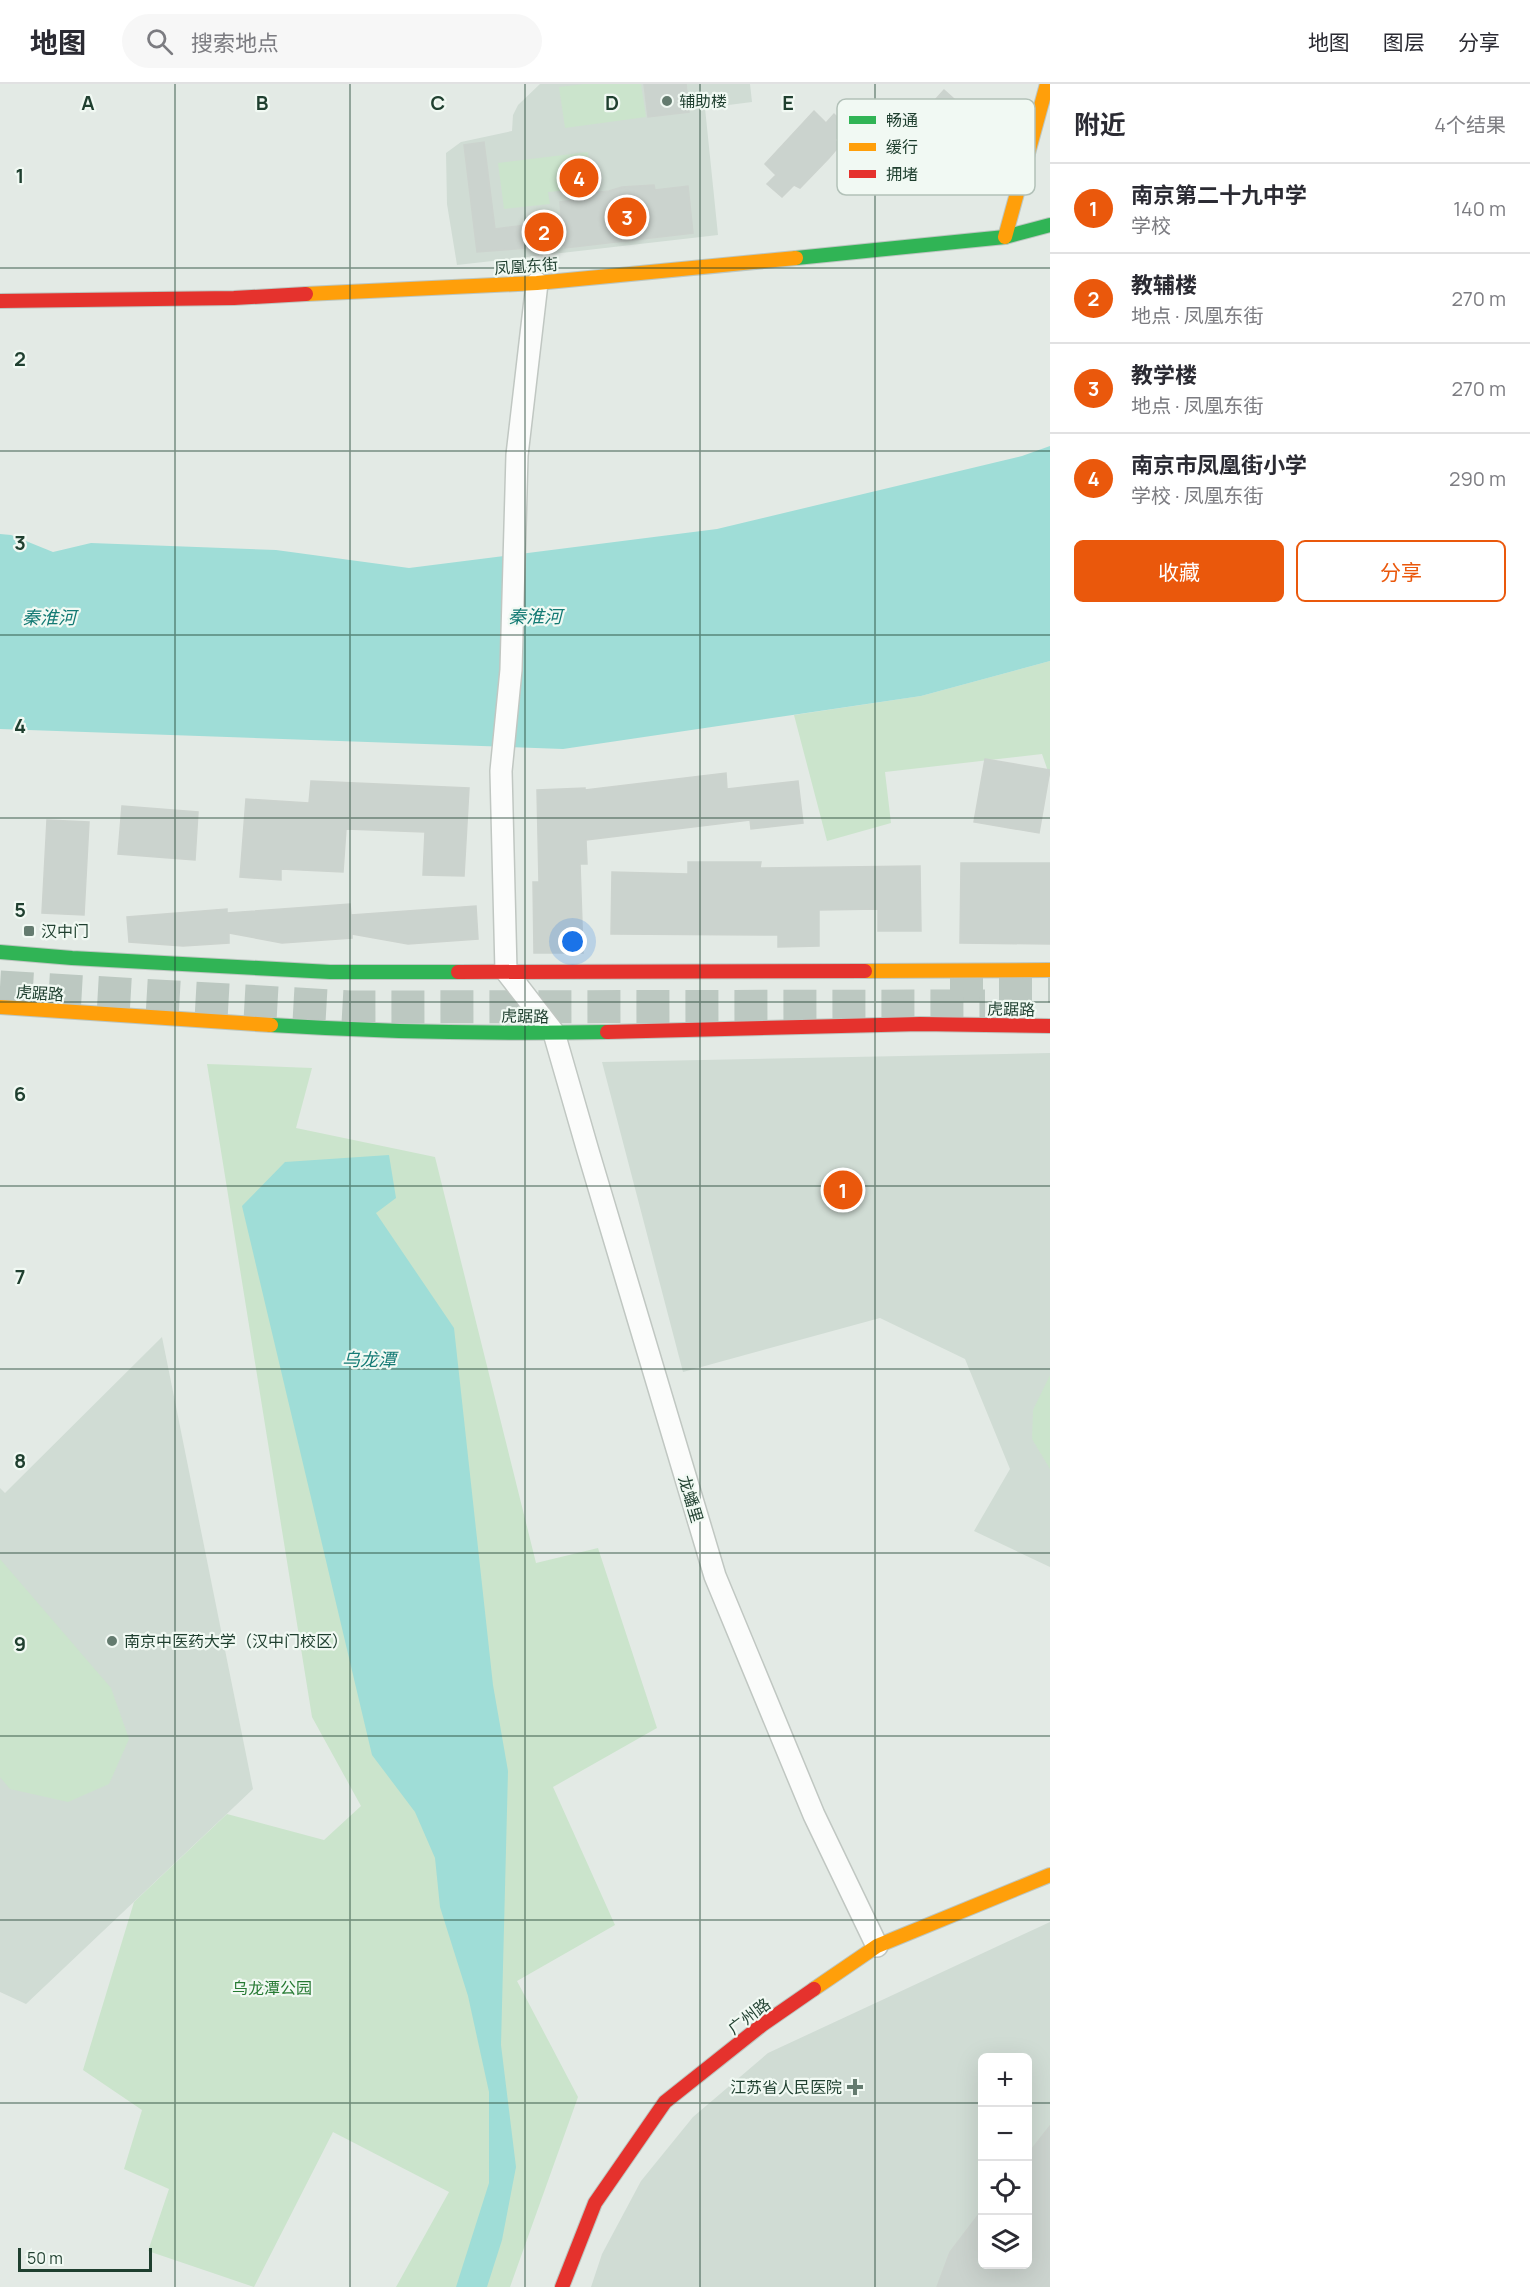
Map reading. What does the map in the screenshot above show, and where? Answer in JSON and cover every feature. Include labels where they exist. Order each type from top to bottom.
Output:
[{"type":"main road","points":[[1035,128],[1047,84]]},
{"type":"main road","points":[[1005,237],[1017,195]]},
{"type":"main road","name":"凤凰东街","points":[[0,301],[234,298],[537,283],[1005,237],[1050,225]]},
{"type":"main road","points":[[0,952],[330,972],[1050,970]]},
{"type":"main road","name":"虎踞路","points":[[0,1007],[345,1030],[554,1033],[920,1024],[1050,1026]]},
{"type":"main road","name":"广州路","points":[[562,2287],[595,2203],[665,2102],[762,2025],[877,1946],[1050,1875]]},
{"type":"street","points":[[537,283],[517,455],[511,670],[501,771],[506,972],[554,1033]]},
{"type":"street","name":"龙蟠里","points":[[554,1033],[715,1576],[814,1815],[877,1946]]},
{"type":"shaded area","points":[[540,84],[750,84],[752,102],[705,108],[718,235],[457,265],[447,204],[446,153],[461,142],[512,131],[513,115],[518,105]]},
{"type":"shaded area","points":[[1050,1053],[1050,1567],[974,1531],[1010,1469],[965,1359],[880,1318],[683,1372],[602,1062]]},
{"type":"shaded area","name":"南京中医药大学（汉中门校区）","points":[[162,1337],[253,1789],[26,2004],[0,1992],[0,1488],[5,1493]]},
{"type":"shaded area","name":"江苏省人民医院","points":[[1050,1922],[1050,2287],[591,2287],[602,2254],[641,2181],[693,2117],[768,2053]]},
{"type":"green space","points":[[584,84],[641,84],[646,117],[565,128],[559,87]]},
{"type":"green space","points":[[588,152],[592,188],[548,192],[550,204],[504,209],[498,163]]},
{"type":"green space","points":[[1050,661],[1050,777],[1042,754],[885,772],[891,823],[827,841],[794,715],[921,696]]},
{"type":"green space","name":"乌龙潭公园","points":[[207,1064],[312,1068],[296,1128],[435,1157],[536,1563],[598,1548],[657,1728],[553,1787],[615,1925],[517,1981],[578,2097],[510,2287],[396,2287],[449,2192],[333,2132],[254,2287],[148,2251],[169,2189],[124,2169],[142,2110],[83,2070],[134,1902],[227,1814],[324,1840],[361,1806],[312,1717]]},
{"type":"green space","points":[[1050,1375],[1050,1469],[1032,1439],[1033,1410]]},
{"type":"green space","points":[[0,1559],[111,1688],[129,1739],[109,1784],[68,1802],[10,1789],[0,1777]]},
{"type":"water","name":"秦淮河","points":[[1050,446],[1050,661],[921,696],[563,749],[0,729],[0,534],[11,535],[53,552],[91,543],[276,550],[409,568],[717,529],[1022,456]]},
{"type":"water","name":"乌龙潭","points":[[389,1155],[396,1198],[376,1213],[454,1328],[493,1685],[508,1771],[501,2045],[516,2167],[502,2240],[487,2287],[456,2287],[489,2183],[489,2092],[468,1996],[440,1907],[435,1858],[415,1812],[372,1755],[242,1206],[285,1162]]},
{"type":"building","name":"辅助楼","points":[[644,84],[686,84],[689,112],[648,117]]},
{"type":"building","points":[[944,90],[954,99],[936,99]]},
{"type":"building","points":[[814,111],[826,123],[834,114],[837,117],[837,138],[835,140],[837,149],[800,188],[794,185],[782,197],[767,184],[776,175],[765,164]]},
{"type":"building","points":[[484,142],[495,229],[526,225],[525,219],[561,215],[560,202],[592,198],[592,193],[622,187],[654,185],[655,190],[688,186],[693,233],[565,248],[565,245],[477,252],[464,145]]},
{"type":"building","points":[[985,759],[1050,770],[1039,833],[974,822]]},
{"type":"building","points":[[726,773],[727,789],[798,781],[803,823],[751,829],[750,820],[586,840],[587,864],[580,864],[583,953],[534,953],[533,882],[539,882],[537,790],[585,788],[585,790]]},
{"type":"building","points":[[311,781],[469,788],[464,876],[423,875],[425,832],[346,829],[343,872],[281,869],[281,880],[240,877],[246,799],[309,803]]},
{"type":"building","points":[[122,806],[198,812],[195,860],[118,854]]},
{"type":"building","points":[[47,820],[89,822],[84,915],[42,913]]},
{"type":"building","points":[[688,862],[761,862],[760,868],[920,866],[921,931],[878,931],[878,909],[819,910],[819,946],[778,947],[778,935],[611,934],[612,872],[688,874]]},
{"type":"building","points":[[961,863],[1050,863],[1050,944],[960,943]]},
{"type":"building","points":[[350,904],[351,915],[476,906],[478,939],[408,944],[352,934],[352,938],[282,943],[229,933],[229,943],[183,946],[129,942],[127,917],[227,909],[227,913]]},
{"type":"building","points":[[1050,2126],[1050,2287],[937,2287],[950,2252],[978,2215],[978,2269],[1032,2269],[1032,2149]]},
{"type":"tunnel","points":[[950,986],[1050,986]]},
{"type":"tunnel","points":[[0,987],[350,1007],[985,1006]]},
{"type":"traffic: fast","points":[[796,258],[1005,237],[1050,225]]},
{"type":"traffic: fast","points":[[0,952],[330,972],[458,972]]},
{"type":"traffic: fast","points":[[271,1025],[439,1032],[607,1032]]},
{"type":"traffic: slow","points":[[1035,128],[1047,84]]},
{"type":"traffic: slow","points":[[1005,237],[1017,195]]},
{"type":"traffic: slow","points":[[306,294],[537,283],[796,258]]},
{"type":"traffic: slow","points":[[865,971],[1050,970]]},
{"type":"traffic: slow","points":[[0,1007],[271,1025]]},
{"type":"traffic: slow","points":[[814,1989],[877,1946],[1050,1875]]},
{"type":"traffic: jam","points":[[0,301],[234,298],[306,294]]},
{"type":"traffic: jam","points":[[458,972],[865,971]]},
{"type":"traffic: jam","points":[[607,1032],[920,1024],[1050,1026]]},
{"type":"traffic: jam","points":[[562,2287],[595,2203],[665,2102],[762,2025],[814,1989]]},
{"type":"place","name":"辅助楼","points":[[667,101]]},
{"type":"place","name":"南京市凤凰街小学","points":[[579,178]]},
{"type":"place","name":"教学楼","points":[[627,217]]},
{"type":"place","name":"教辅楼","points":[[544,232]]},
{"type":"place","name":"汉中门","points":[[29,931]]},
{"type":"place","name":"南京第二十九中学","points":[[843,1190]]},
{"type":"place","name":"南京中医药大学（汉中门校区）","points":[[112,1641]]},
{"type":"place","name":"江苏省人民医院","points":[[855,2087]]}]
